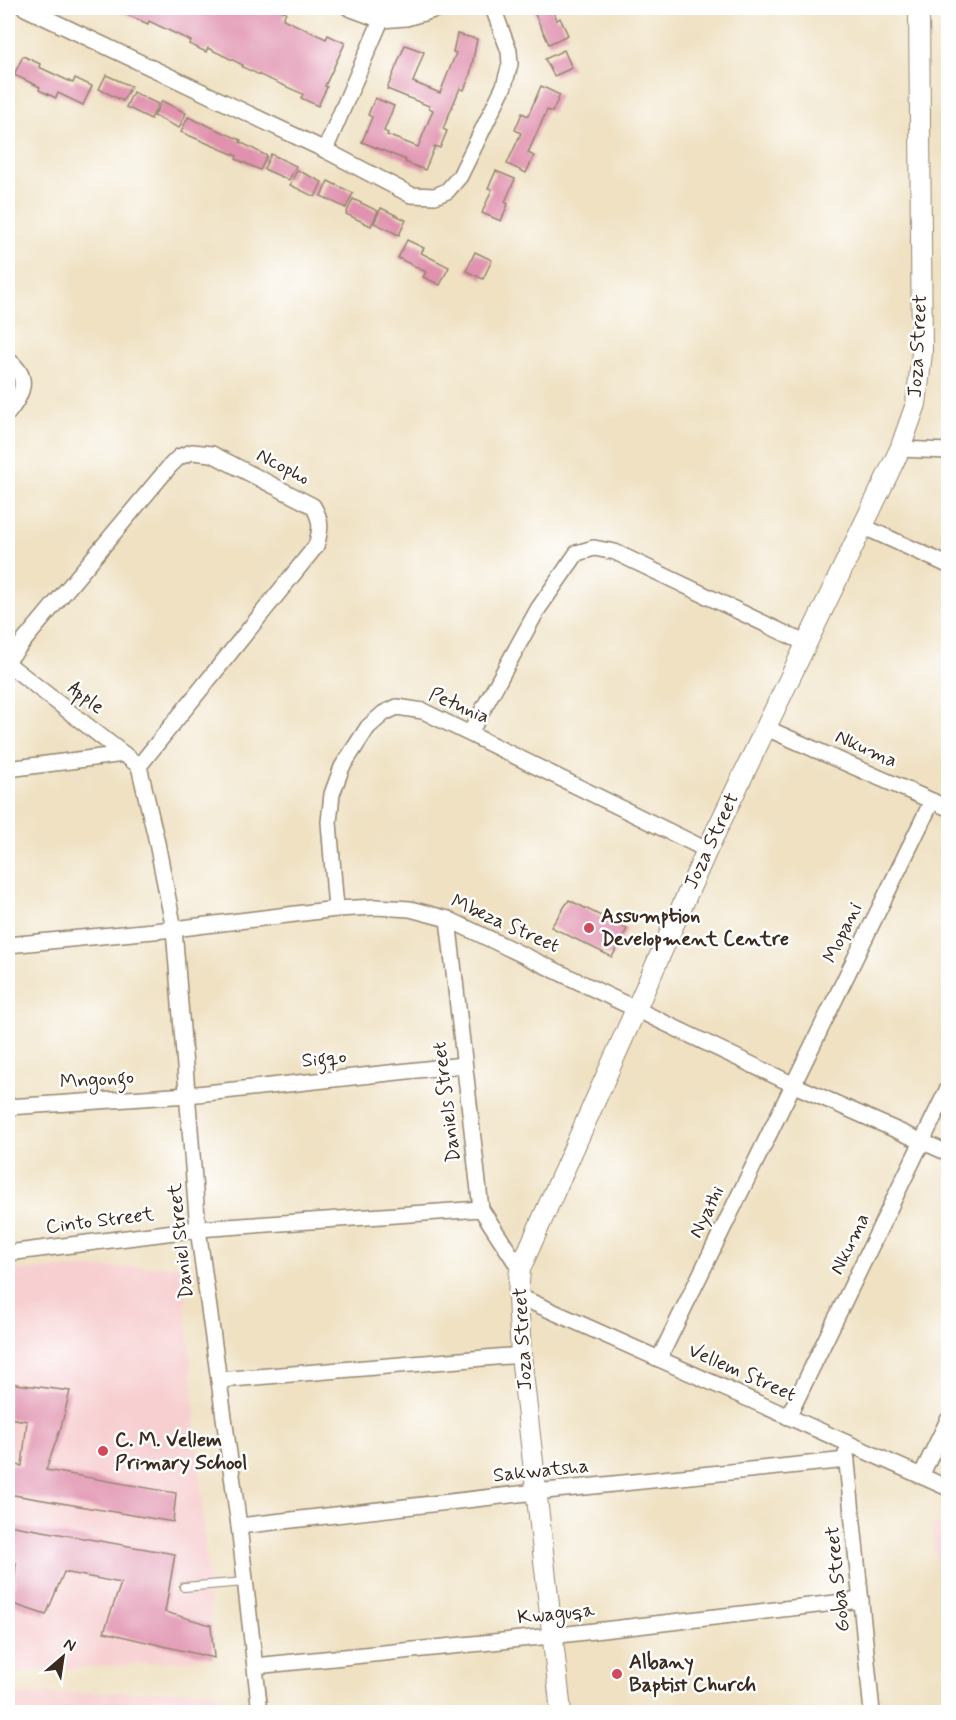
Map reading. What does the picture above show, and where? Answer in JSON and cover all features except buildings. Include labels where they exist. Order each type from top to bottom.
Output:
[{"type":"street","points":[[25,8],[325,150],[411,195],[435,196],[447,191],[460,176],[495,107],[510,64],[509,51],[493,8]]},
{"type":"street","points":[[349,8],[381,20],[406,18],[440,8]]},
{"type":"street","name":"Joza Street","points":[[561,1713],[521,1355],[518,1296],[520,1269],[635,1007],[707,850],[900,449],[916,404],[922,352],[919,8]]},
{"type":"street","points":[[325,150],[381,20]]},
{"type":"street","points":[[8,360],[19,370],[23,382],[20,398],[8,413]]},
{"type":"street","points":[[900,449],[948,451]]},
{"type":"street","name":"Ncopho","points":[[8,662],[161,476],[180,457],[192,452],[212,454],[312,506],[320,518],[321,530],[316,546],[139,766]]},
{"type":"street","points":[[862,526],[948,565]]},
{"type":"street","points":[[470,733],[538,609],[564,570],[578,553],[594,548],[615,552],[807,644]]},
{"type":"street","name":"Apple","points":[[8,662],[139,766]]},
{"type":"street","name":"Petunia","points":[[336,909],[329,822],[332,794],[342,767],[368,727],[384,713],[397,707],[423,711],[707,850]]},
{"type":"street","name":"Nkuma","points":[[766,728],[948,808]]},
{"type":"street","points":[[8,769],[124,754]]},
{"type":"street","name":"Daniel Street","points":[[139,766],[174,929],[198,1230],[239,1526],[260,1713]]},
{"type":"street","name":"Mopani","points":[[792,1084],[932,801]]},
{"type":"street","name":"Mbeza Street","points":[[8,945],[174,929],[336,909],[410,909],[448,919],[792,1084],[948,1154]]},
{"type":"street","name":"Daniels Street","points":[[448,919],[481,1209],[520,1269]]},
{"type":"street","name":"Sigqo","points":[[188,1095],[464,1065]]},
{"type":"street","name":"Nyathi","points":[[659,1359],[792,1084]]},
{"type":"street","name":"Nkuma","points":[[789,1417],[948,1088]]},
{"type":"street","name":"Mngongo","points":[[8,1107],[188,1095]]},
{"type":"street","name":"Cinto Street","points":[[8,1253],[198,1230],[481,1209]]},
{"type":"street","name":"Vellem Street","points":[[518,1296],[948,1488]]},
{"type":"street","points":[[219,1380],[521,1355]]},
{"type":"street","points":[[921,1476],[948,1420]]},
{"type":"street","name":"Goba Street","points":[[845,1442],[872,1713]]},
{"type":"street","name":"Sakwatsha","points":[[239,1526],[847,1460]]},
{"type":"street","name":"Kwaguqa","points":[[255,1666],[551,1636],[861,1600]]},
{"type":"lane","points":[[184,1587],[245,1582]]},
{"type":"shaded area","name":"C. M. Vellem Primary School","points":[[183,1266],[214,1658],[8,1673],[8,1278],[14,1270]]},
{"type":"shaded area","points":[[931,1525],[948,1525],[948,1647]]},
{"type":"shaded area","points":[[215,1690],[219,1712],[8,1712],[8,1695]]},
{"type":"place","name":"Assumption Development Centre","points":[[589,928]]},
{"type":"place","name":"C. M. Vellem Primary School","points":[[103,1451]]},
{"type":"place","name":"Albany Baptist Church","points":[[617,1674]]}]
